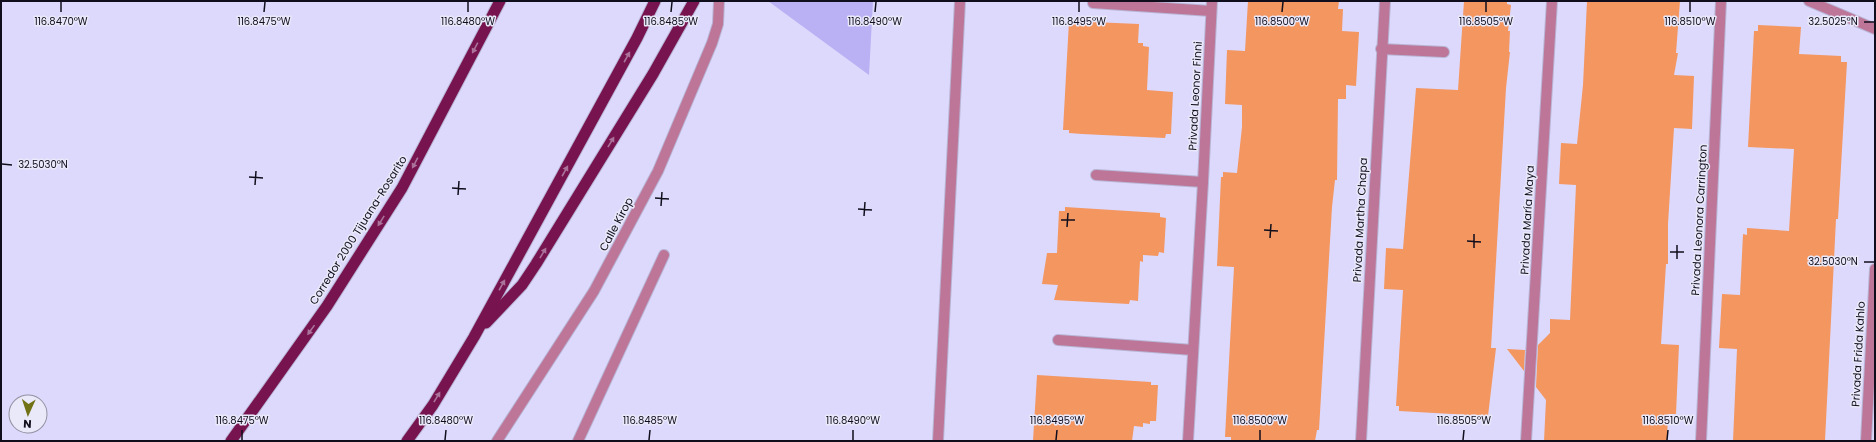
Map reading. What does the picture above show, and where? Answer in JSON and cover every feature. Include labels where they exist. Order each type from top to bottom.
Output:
[{"type":"highway","name":"Corredor 2000 Tijuana-Rosarito","points":[[231,441],[327,306],[402,188],[500,1]]},
{"type":"highway","points":[[407,441],[433,406],[474,337],[637,38],[655,1]]},
{"type":"highway","points":[[474,337],[522,285],[536,264],[653,74],[694,1]]},
{"type":"street","name":"Calle Kirop","points":[[497,441],[594,291],[658,171],[712,43],[718,24],[719,1]]},
{"type":"street","points":[[938,441],[960,1]]},
{"type":"street","name":"Privada Martha Chapa","points":[[1361,441],[1381,49],[1385,1]]},
{"type":"street","name":"Privada María Maya","points":[[1526,441],[1552,1]]},
{"type":"street","name":"Privada Leonora Carrington","points":[[1701,441],[1721,1]]},
{"type":"street","points":[[1809,1],[1875,29]]},
{"type":"street","name":"Privada Leonor Finni","points":[[1093,3],[1211,6],[1203,182],[1188,441]]},
{"type":"street","points":[[1381,49],[1444,52]]},
{"type":"street","points":[[1096,174],[1203,182]]},
{"type":"street","points":[[578,441],[664,255]]},
{"type":"street","name":"Privada Frida Kahlo","points":[[1866,441],[1875,269]]},
{"type":"street","points":[[1058,340],[1193,350]]},
{"type":"shaded area","points":[[768,1],[873,1],[869,75]]},
{"type":"building","points":[[1248,1],[1339,1],[1338,9],[1343,9],[1342,31],[1359,32],[1356,86],[1346,85],[1346,99],[1338,99],[1337,180],[1335,180],[1332,207],[1319,430],[1317,430],[1315,441],[1231,441],[1231,437],[1225,437],[1234,267],[1217,266],[1221,177],[1223,177],[1223,172],[1237,173],[1242,127],[1242,105],[1225,104],[1227,50],[1245,51]]},
{"type":"building","points":[[1464,1],[1507,1],[1507,4],[1511,5],[1508,31],[1510,31],[1510,52],[1506,88],[1491,348],[1496,348],[1488,416],[1399,411],[1399,406],[1396,406],[1403,290],[1384,289],[1386,248],[1403,249],[1416,88],[1458,90]]},
{"type":"building","points":[[1587,1],[1680,1],[1676,53],[1678,53],[1674,75],[1694,76],[1692,129],[1674,128],[1668,224],[1668,264],[1666,264],[1661,344],[1679,345],[1676,414],[1668,414],[1667,440],[1544,441],[1546,400],[1536,387],[1538,345],[1550,333],[1550,319],[1570,320],[1576,185],[1559,184],[1561,143],[1577,144],[1583,85]]},
{"type":"building","points":[[1069,21],[1139,24],[1138,43],[1143,43],[1143,46],[1149,47],[1147,90],[1173,92],[1171,134],[1166,134],[1165,138],[1069,133],[1069,130],[1063,130]]},
{"type":"building","points":[[1758,25],[1801,27],[1799,54],[1841,56],[1841,62],[1847,62],[1838,219],[1836,219],[1825,441],[1733,441],[1737,349],[1719,348],[1722,294],[1740,295],[1743,234],[1747,235],[1747,228],[1789,231],[1794,149],[1748,147],[1754,31],[1758,31]]},
{"type":"building","points":[[1065,207],[1160,213],[1160,217],[1166,218],[1164,253],[1159,252],[1158,256],[1143,255],[1143,262],[1140,261],[1138,301],[1130,300],[1129,304],[1054,300],[1058,285],[1042,284],[1047,253],[1057,253],[1059,211],[1065,211]]},
{"type":"building","points":[[1507,349],[1525,350],[1524,371]]},
{"type":"building","points":[[1037,375],[1151,382],[1151,385],[1158,385],[1156,421],[1150,421],[1150,424],[1143,423],[1143,427],[1134,426],[1132,441],[1033,441]]}]
